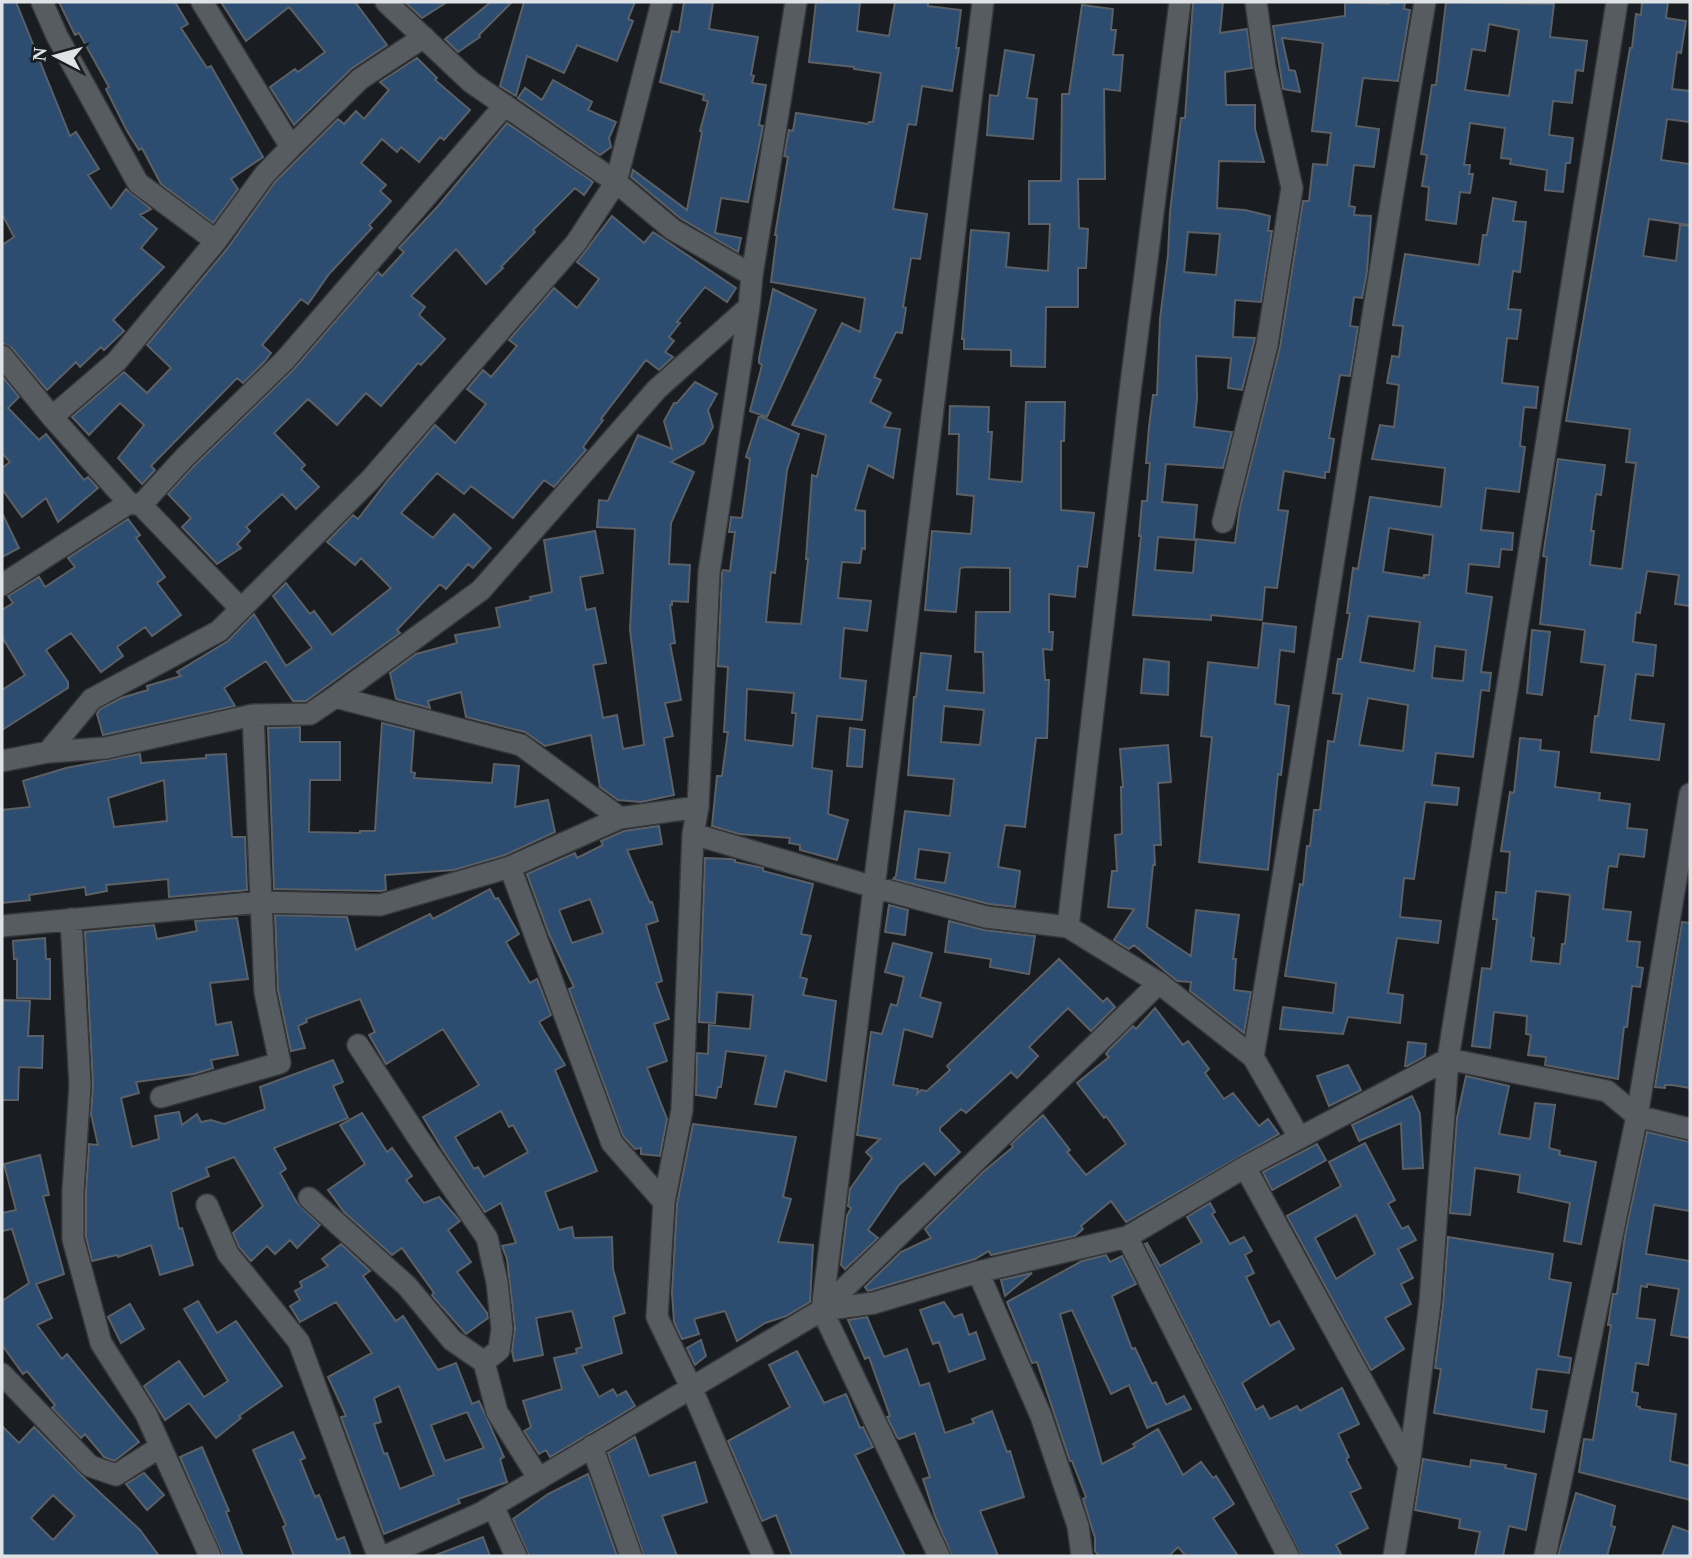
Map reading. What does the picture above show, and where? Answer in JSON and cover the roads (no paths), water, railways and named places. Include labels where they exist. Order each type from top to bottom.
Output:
[{"type":"street","points":[[42,2],[57,36],[138,183],[216,242]]},
{"type":"street","points":[[202,2],[291,146]]},
{"type":"street","points":[[386,2],[471,82],[616,182],[671,229],[751,275]]},
{"type":"street","points":[[48,752],[92,699],[219,631],[371,479],[576,243],[616,182],[662,2]]},
{"type":"street","points":[[763,1556],[691,1387],[657,1317],[664,1202],[682,1110],[693,834],[698,807],[709,572],[749,307],[751,275],[796,2]]},
{"type":"street","points":[[939,1556],[822,1310],[983,2]]},
{"type":"street","points":[[1068,927],[1130,392],[1180,2]]},
{"type":"street","points":[[1223,522],[1267,345],[1292,188],[1265,67],[1256,2]]},
{"type":"street","points":[[1252,1057],[1295,811],[1386,228],[1425,2]]},
{"type":"street","points":[[1394,1556],[1409,1466],[1430,1303],[1448,1059],[1617,2]]},
{"type":"street","points":[[52,417],[117,361],[216,242],[265,174],[291,146],[360,79],[424,37]]},
{"type":"street","points":[[2,585],[135,504],[185,457],[285,360],[505,105]]},
{"type":"street","points":[[2,761],[48,752],[106,748],[253,715],[310,714],[481,590],[657,388],[749,307]]},
{"type":"street","points":[[2,356],[52,417],[241,609]]},
{"type":"street","points":[[335,697],[521,746],[620,818]]},
{"type":"street","points":[[161,1097],[279,1063],[265,992],[253,715]]},
{"type":"street","points":[[1545,1556],[1637,1116],[1690,794]]},
{"type":"street","points":[[2,926],[262,902],[380,905],[510,867],[620,818],[698,807]]},
{"type":"street","points":[[693,834],[986,917],[1068,927],[1160,983],[1252,1057],[1299,1137]]},
{"type":"street","points":[[510,867],[612,1143],[664,1202]]},
{"type":"street","points":[[71,919],[80,1085],[73,1191],[73,1239],[101,1343],[146,1414],[210,1556]]},
{"type":"street","points":[[385,1556],[493,1506],[822,1310],[1160,983]]},
{"type":"street","points":[[358,1045],[487,1238],[502,1329],[499,1350],[484,1362]]},
{"type":"street","points":[[822,1310],[874,1303],[978,1272],[1127,1237],[1299,1137],[1448,1059],[1607,1091],[1637,1116],[1690,1129]]},
{"type":"street","points":[[1245,1167],[1409,1466]]},
{"type":"street","points":[[309,1198],[407,1286],[452,1340],[484,1362],[497,1412],[539,1479]]},
{"type":"street","points":[[207,1205],[228,1254],[299,1342],[378,1556]]},
{"type":"street","points":[[1127,1237],[1288,1556]]},
{"type":"street","points":[[978,1272],[1041,1416],[1078,1526],[1082,1556]]},
{"type":"street","points":[[2,1374],[90,1466],[116,1475],[160,1447]]},
{"type":"street","points":[[592,1446],[631,1556]]},
{"type":"street","points":[[493,1506],[516,1556]]}]
